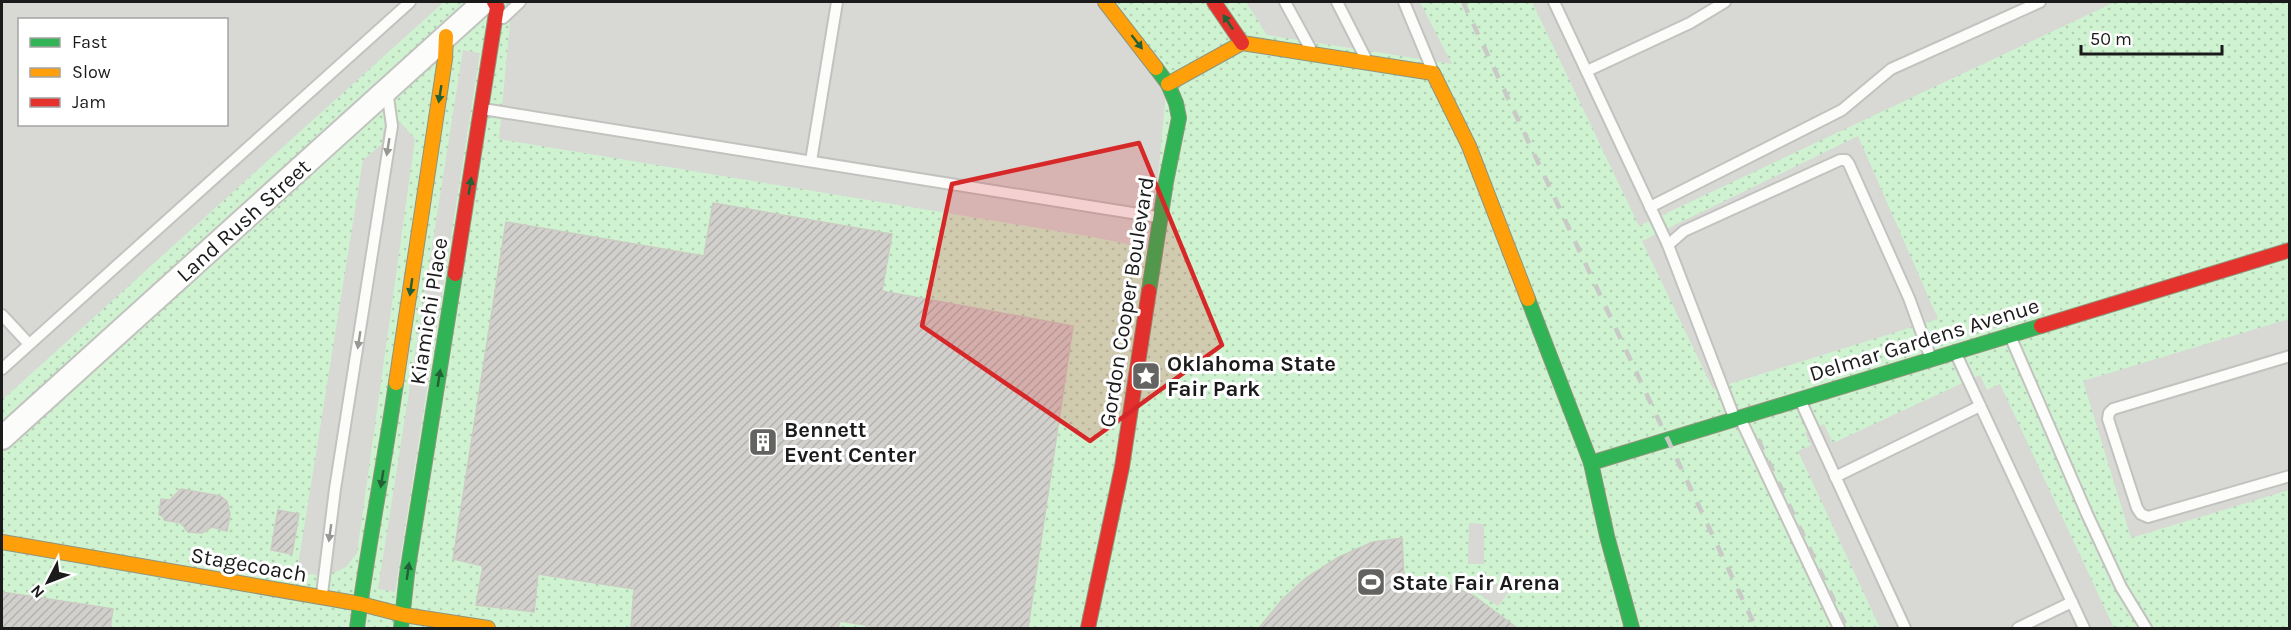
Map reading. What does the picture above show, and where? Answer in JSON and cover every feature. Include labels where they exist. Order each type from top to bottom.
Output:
[{"type":"street","name":"Land Rush Street","points":[[2,438],[484,2]]},
{"type":"street","name":"Kiamichi Place","points":[[402,622],[407,574],[497,7],[494,2]]},
{"type":"street","name":"Gordon Cooper Boulevard","points":[[1088,628],[1122,466],[1179,118],[1168,84],[1105,2]]},
{"type":"street","points":[[1214,2],[1242,43]]},
{"type":"street","name":"Kiamichi Place","points":[[357,628],[446,59],[446,36]]},
{"type":"street","points":[[1168,84],[1242,43],[1433,73],[1469,146],[1591,463],[1632,628]]},
{"type":"street","name":"Delmar Gardens Avenue","points":[[1591,463],[2289,250]]},
{"type":"street","name":"Stagecoach","points":[[2,542],[361,604],[402,622],[488,628]]},
{"type":"lane","points":[[2,369],[410,2]]},
{"type":"lane","points":[[494,26],[520,2]]},
{"type":"lane","points":[[811,161],[837,2]]},
{"type":"lane","points":[[1285,2],[1313,54]]},
{"type":"lane","points":[[1337,2],[1368,63]]},
{"type":"lane","points":[[1404,2],[1433,73]]},
{"type":"lane","points":[[1554,2],[1668,245],[1737,418],[1839,628]]},
{"type":"lane","points":[[1587,71],[1690,23],[1725,2]]},
{"type":"lane","points":[[1650,207],[1842,110],[1891,69],[2040,2]]},
{"type":"lane","points":[[321,598],[392,126],[387,89]]},
{"type":"lane","points":[[482,108],[1161,218]]},
{"type":"lane","points":[[1668,245],[1684,231],[1840,160],[1846,160],[1909,298],[1931,359]]},
{"type":"lane","points":[[2,315],[29,344]]},
{"type":"lane","points":[[2010,335],[2121,587],[2146,628]]},
{"type":"lane","points":[[1955,352],[2084,628]]},
{"type":"lane","points":[[2289,356],[2114,409],[2109,413],[2108,419],[2137,508],[2141,514],[2148,517],[2289,476]]},
{"type":"lane","points":[[1799,399],[1905,628]]},
{"type":"lane","points":[[1835,477],[1980,406]]},
{"type":"lane","points":[[2018,628],[2072,602]]},
{"type":"highlighted area","points":[[1139,143],[1222,345],[1090,441],[922,326],[952,184]]},
{"type":"green space","name":"Oklahoma State Fair Park","points":[[2,2],[2289,2],[2289,628],[2,628]]},
{"type":"shaded area","points":[[2,2],[444,2],[2,400]]},
{"type":"shaded area","points":[[512,2],[1098,2],[1166,93],[1151,249],[1093,237],[499,139]]},
{"type":"shaded area","points":[[1246,2],[1420,2],[1452,64],[1267,35]]},
{"type":"shaded area","points":[[1532,2],[2115,2],[1639,226]]},
{"type":"shaded area","points":[[463,50],[480,53],[395,592],[378,589]]},
{"type":"shaded area","points":[[400,122],[415,139],[357,553],[346,567],[336,572],[317,575],[297,572],[363,160],[382,144],[383,131]]},
{"type":"shaded area","points":[[1858,136],[1938,319],[1713,389],[1642,241]]},
{"type":"shaded area","points":[[2289,319],[2289,490],[2131,538],[2083,381]]},
{"type":"shaded area","points":[[1980,375],[1987,390],[2000,384],[2114,628],[1880,628],[1798,451],[1811,445],[1805,433],[1824,424],[1833,443]]},
{"type":"shaded area","points":[[1469,523],[1484,524],[1484,564],[1468,564]]},
{"type":"shaded area","points":[[1480,574],[1508,593],[1498,606],[1468,588],[1472,576],[1477,579]]},
{"type":"building","name":"Bennett Event Center","points":[[713,203],[892,234],[882,291],[1073,326],[1028,628],[882,628],[840,621],[838,628],[640,628],[631,627],[634,589],[538,574],[534,612],[476,605],[483,566],[453,559],[506,222],[704,256]]},
{"type":"building","points":[[181,489],[220,496],[227,501],[230,514],[227,531],[212,527],[202,533],[188,532],[181,523],[164,520],[163,516],[159,515],[161,499],[170,500]]},
{"type":"building","points":[[278,510],[299,514],[292,554],[271,550]]},
{"type":"building","name":"State Fair Arena","points":[[1402,538],[1404,578],[1429,579],[1452,586],[1474,596],[1517,628],[1259,628],[1282,600],[1306,578],[1339,557],[1373,542]]},
{"type":"building","points":[[2,592],[113,609],[110,628],[2,628]]},
{"type":"railway","points":[[1463,2],[1756,628]]},
{"type":"railway","points":[[1758,439],[1847,628]]},
{"type":"traffic: fast","points":[[1149,291],[1166,182],[1179,118],[1168,84],[1156,68]]},
{"type":"traffic: fast","points":[[401,628],[407,574],[455,274]]},
{"type":"traffic: fast","points":[[1528,299],[1591,463],[1607,536],[1632,628]]},
{"type":"traffic: fast","points":[[1591,463],[2041,326]]},
{"type":"traffic: fast","points":[[357,628],[396,383]]},
{"type":"traffic: slow","points":[[1105,2],[1156,68]]},
{"type":"traffic: slow","points":[[396,383],[445,59],[446,36]]},
{"type":"traffic: slow","points":[[1168,84],[1242,43],[1433,73],[1469,146],[1528,299]]},
{"type":"traffic: slow","points":[[2,542],[361,604],[404,615],[488,628]]},
{"type":"traffic: jam","points":[[455,274],[497,7],[494,2]]},
{"type":"traffic: jam","points":[[1214,2],[1242,43]]},
{"type":"traffic: jam","points":[[2041,326],[2290,250]]},
{"type":"traffic: jam","points":[[1088,628],[1122,467],[1149,291]]},
{"type":"place","name":"Oklahoma State Fair Park","points":[[1146,376]]},
{"type":"place","name":"Bennett Event Center","points":[[763,442]]},
{"type":"place","name":"State Fair Arena","points":[[1371,582]]}]
